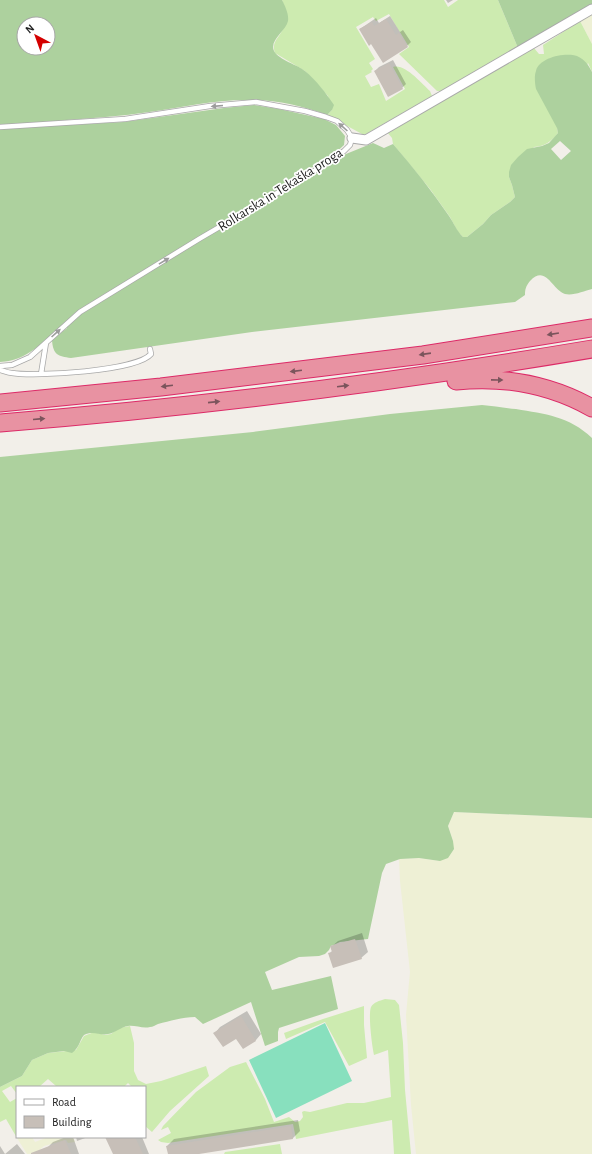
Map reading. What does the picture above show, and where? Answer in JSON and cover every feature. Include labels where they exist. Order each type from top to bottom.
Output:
[{"type":"highway","points":[[0,403],[161,387],[415,356],[592,328]]},
{"type":"highway","points":[[0,423],[240,399],[430,375],[592,349]]},
{"type":"highway","points":[[430,375],[456,381],[471,379],[505,380],[535,385],[574,398],[592,408]]},
{"type":"street","points":[[352,138],[366,140],[592,9]]},
{"type":"lane","name":"Rolkarska in Tekaška proga","points":[[0,127],[125,119],[210,106],[256,102],[305,111],[337,121],[347,130],[352,138],[350,145],[344,151],[308,175],[199,239],[80,312],[30,357],[12,365],[0,366]]},
{"type":"lane","points":[[41,374],[46,343]]},
{"type":"lane","points":[[0,370],[12,373],[80,373],[126,365],[149,357],[150,349]]},
{"type":"green space","points":[[0,0],[282,0],[287,13],[288,21],[287,25],[274,43],[274,51],[284,60],[305,71],[321,87],[334,105],[332,110],[327,115],[299,106],[280,102],[239,100],[200,104],[129,115],[67,120],[67,125],[123,122],[254,105],[324,119],[336,125],[345,136],[344,145],[330,158],[309,169],[313,176],[346,154],[373,143],[384,148],[393,144],[429,188],[463,237],[467,237],[483,224],[491,215],[515,197],[509,172],[511,165],[518,157],[527,149],[549,143],[558,133],[557,128],[536,89],[535,75],[538,66],[547,59],[560,55],[577,56],[588,64],[592,72],[592,289],[575,294],[565,294],[560,292],[549,280],[540,275],[530,281],[526,288],[525,295],[515,302],[252,332],[71,358],[57,354],[55,352],[52,340],[67,328],[65,324],[35,349],[10,361],[0,362]],"holes":[[[560,141],[571,151],[561,160],[551,149]]]},
{"type":"green space","points":[[282,0],[444,0],[448,7],[458,0],[498,0],[518,48],[443,91],[437,91],[399,54],[409,47],[389,14],[376,21],[373,17],[356,27],[375,59],[369,63],[373,69],[371,71],[372,72],[365,76],[371,87],[379,84],[386,101],[405,89],[393,67],[398,67],[403,68],[413,75],[430,91],[432,96],[366,134],[362,134],[327,115],[332,110],[328,96],[305,71],[275,53],[275,43],[285,23]]},
{"type":"green space","points":[[498,0],[592,0],[592,4],[518,48]]},
{"type":"green space","points":[[592,14],[592,44],[580,21]]},
{"type":"green space","points":[[580,21],[592,44],[592,72],[588,63],[557,128],[558,133],[548,143],[534,147],[509,177],[515,197],[491,215],[483,224],[467,237],[463,237],[458,232],[450,217],[430,189],[393,144],[392,138],[387,132],[534,48],[539,54],[544,54],[543,45]]},
{"type":"green space","points":[[482,405],[516,409],[556,417],[574,425],[592,438],[592,818],[454,812],[448,826],[454,849],[448,858],[440,861],[419,858],[400,859],[386,864],[382,873],[368,939],[340,942],[331,946],[325,954],[319,956],[299,957],[265,972],[272,990],[331,976],[338,1009],[279,1028],[278,1041],[265,1046],[251,1002],[203,1024],[195,1017],[190,1017],[172,1020],[152,1027],[128,1026],[108,1034],[93,1033],[84,1035],[77,1048],[72,1053],[64,1051],[48,1053],[32,1060],[22,1076],[0,1087],[0,457],[253,432],[390,414]]},
{"type":"green space","points":[[454,812],[592,818],[592,1154],[416,1154],[411,1105],[406,1015],[410,972],[399,859],[419,858],[440,861],[453,841],[448,826]]},
{"type":"green space","points":[[385,999],[395,1000],[399,1005],[411,1154],[394,1154],[392,1120],[296,1139],[293,1124],[168,1143],[158,1140],[171,1133],[168,1127],[161,1130],[163,1126],[196,1092],[230,1067],[246,1062],[265,1099],[274,1122],[289,1117],[295,1122],[300,1121],[303,1117],[302,1112],[304,1111],[310,1112],[347,1103],[364,1103],[391,1097],[388,1050],[374,1055],[370,1023],[370,1011],[372,1005]]},
{"type":"green space","points":[[364,1006],[367,1058],[349,1066],[325,1022],[286,1039],[284,1033]]},
{"type":"green space","points":[[325,1023],[352,1081],[276,1118],[249,1060]]},
{"type":"green space","points":[[130,1026],[134,1043],[134,1071],[138,1080],[146,1084],[161,1081],[206,1066],[209,1076],[170,1111],[152,1132],[146,1127],[146,1086],[131,1086],[128,1083],[125,1086],[56,1086],[48,1079],[40,1086],[16,1086],[16,1093],[11,1086],[2,1091],[10,1102],[16,1099],[16,1136],[6,1119],[0,1122],[0,1087],[22,1076],[32,1060],[48,1053],[76,1050],[84,1036],[94,1032],[105,1035],[111,1034],[119,1028]]},
{"type":"green space","points":[[17,1138],[33,1138],[35,1142],[45,1138],[73,1138],[75,1142],[68,1143],[66,1140],[44,1146],[37,1152],[38,1154],[27,1154]]},
{"type":"green space","points":[[280,1144],[282,1154],[224,1154],[225,1152]]},
{"type":"building","points":[[386,19],[396,35],[399,33],[408,47],[383,63],[371,44],[369,46],[359,29],[372,22],[374,26]]},
{"type":"building","points":[[389,63],[403,89],[388,97],[374,71]]},
{"type":"building","points":[[355,939],[362,959],[333,968],[328,953],[332,952],[330,946]]},
{"type":"building","points":[[241,1016],[256,1041],[243,1049],[236,1039],[223,1047],[213,1033]]},
{"type":"building","points":[[291,1126],[293,1139],[199,1154],[168,1154],[166,1146]]},
{"type":"building","points":[[105,1138],[135,1138],[143,1154],[113,1154]]},
{"type":"building","points":[[65,1140],[71,1154],[31,1154],[31,1153]]}]
